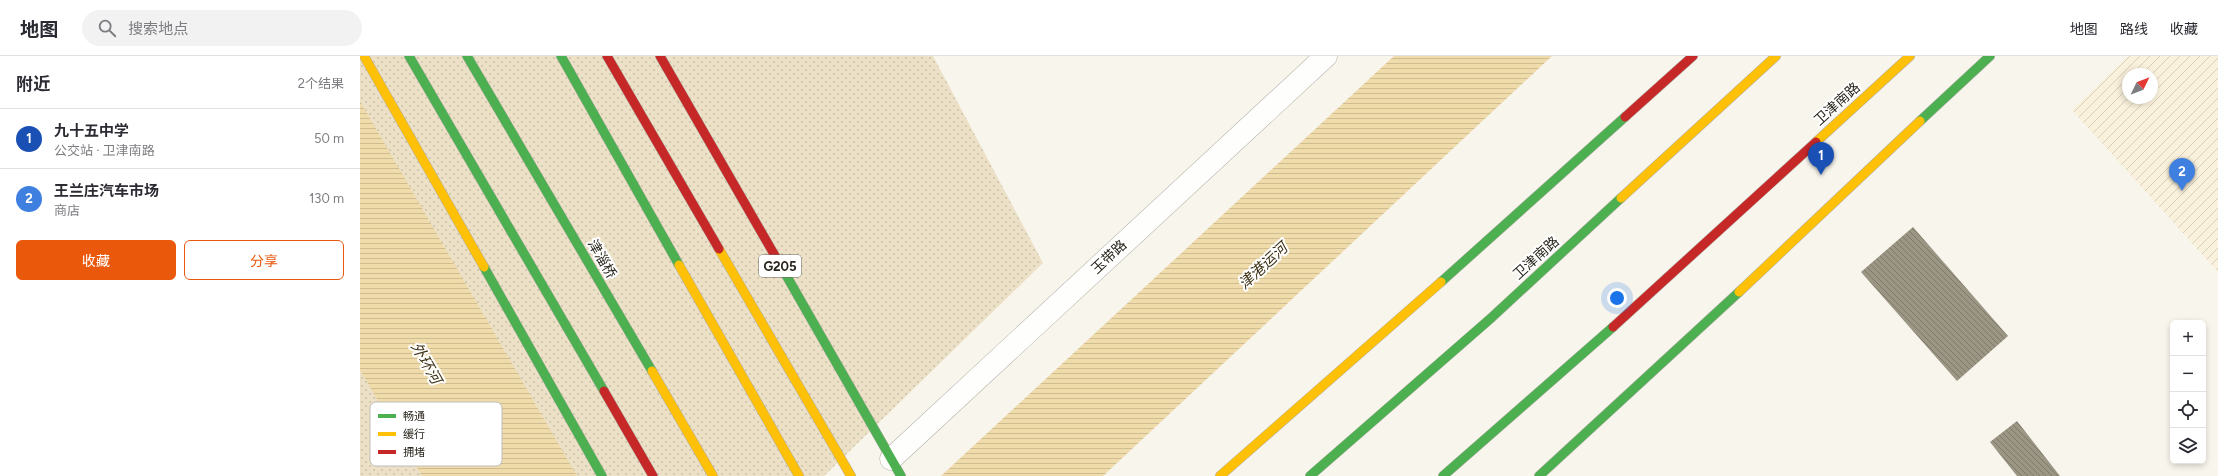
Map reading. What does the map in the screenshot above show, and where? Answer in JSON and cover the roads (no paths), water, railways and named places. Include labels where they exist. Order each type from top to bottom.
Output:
[{"type":"main road","points":[[364,56],[602,476]]},
{"type":"main road","points":[[409,56],[652,476]]},
{"type":"main road","name":"津淄桥","points":[[467,56],[713,476]]},
{"type":"main road","points":[[561,56],[799,476]]},
{"type":"main road","points":[[607,56],[851,476]]},
{"type":"main road","name":"G205","points":[[660,56],[896,467]]},
{"type":"main road","points":[[1220,476],[1401,318],[1693,56]]},
{"type":"main road","name":"卫津南路","points":[[1310,476],[1496,313],[1776,56]]},
{"type":"main road","name":"卫津南路","points":[[1443,476],[1587,350],[1910,56]]},
{"type":"main road","points":[[1539,476],[1650,377],[1878,159],[1990,56]]},
{"type":"street","name":"玉带路","points":[[896,467],[1326,56]]},
{"type":"water","name":"津港运河","points":[[1394,56],[1552,56],[1103,476],[941,476]]},
{"type":"water","name":"外环河","points":[[360,101],[577,476],[422,476],[416,466],[502,466],[502,402],[379,402],[360,370]]},
{"type":"place","name":"九十五中学","points":[[1821,175]]},
{"type":"place","name":"王兰庄汽车市场","points":[[2182,191]]}]
